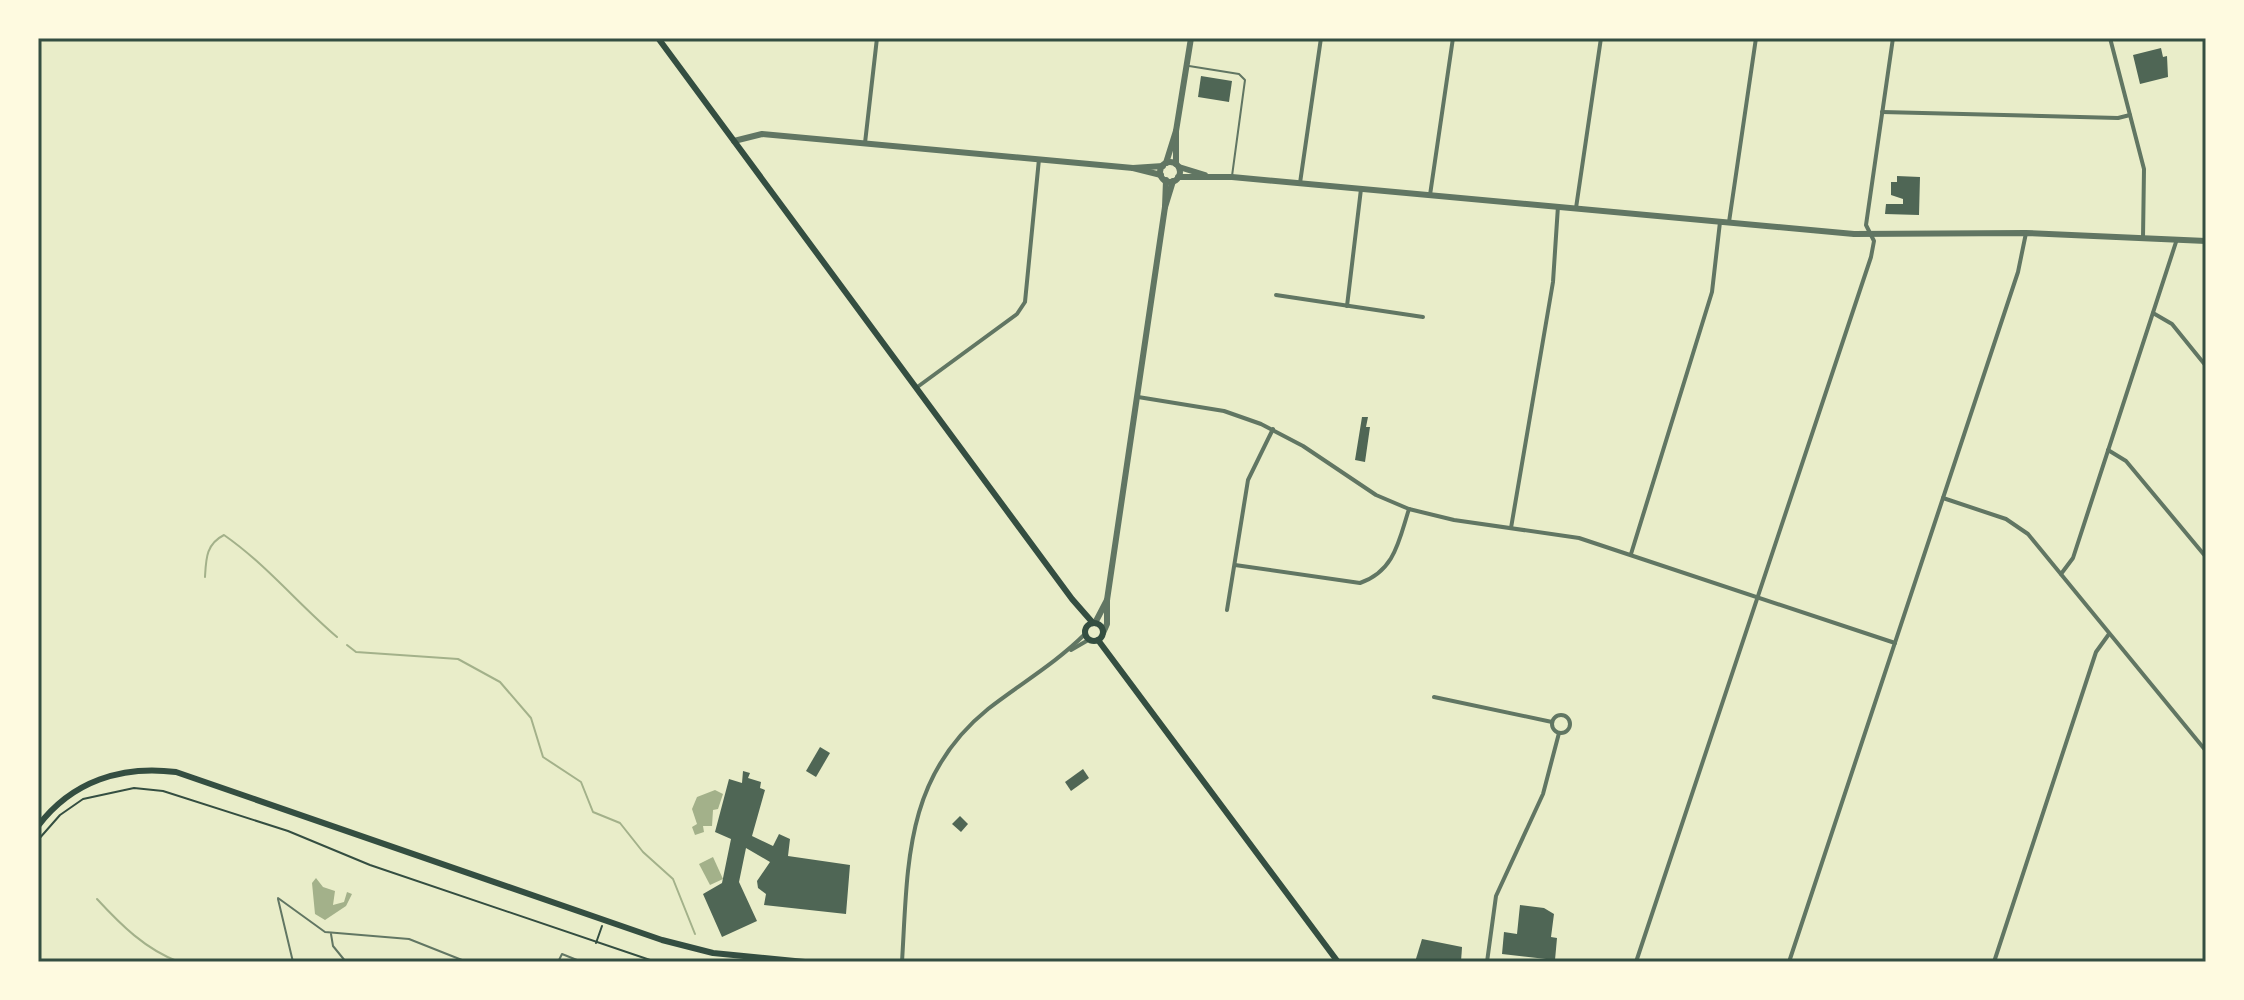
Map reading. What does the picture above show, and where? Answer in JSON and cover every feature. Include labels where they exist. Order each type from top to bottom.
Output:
[{"type":"main road","points":[[658,38],[1338,962]]},
{"type":"main road","points":[[1090,629],[1102,627],[1101,636]]},
{"type":"main road","points":[[38,826],[70,794],[102,777],[136,770],[176,772],[648,936],[755,960],[805,962]]},
{"type":"street","points":[[865,143],[877,38]]},
{"type":"street","points":[[1170,178],[1164,164],[1176,131],[1191,38]]},
{"type":"street","points":[[1300,183],[1321,38]]},
{"type":"street","points":[[1430,195],[1453,38]]},
{"type":"street","points":[[1576,208],[1601,38]]},
{"type":"street","points":[[1729,222],[1756,38]]},
{"type":"street","points":[[1636,962],[1867,270],[1874,241],[1866,225],[1893,38]]},
{"type":"street","points":[[2110,38],[2146,184],[2143,238]]},
{"type":"street","points":[[1882,112],[2118,118],[2130,115]]},
{"type":"street","points":[[1101,636],[1107,624],[1107,600],[1165,207],[1170,178],[1177,166],[1176,131]]},
{"type":"street","points":[[734,141],[762,134],[1133,168],[1170,178],[1205,175],[1232,177],[1871,235],[2026,233],[2206,241]]},
{"type":"street","points":[[916,388],[1022,308],[1028,293],[1039,159]]},
{"type":"street","points":[[1133,168],[1164,164],[1205,175]]},
{"type":"street","points":[[1347,306],[1361,189]]},
{"type":"street","points":[[1511,528],[1553,282],[1558,206]]},
{"type":"street","points":[[1631,554],[1712,292],[1720,222]]},
{"type":"street","points":[[1789,962],[2018,272],[2026,233]]},
{"type":"street","points":[[2061,574],[2073,558],[2177,239]]},
{"type":"street","points":[[1276,295],[1423,317]]},
{"type":"street","points":[[2153,313],[2172,324],[2206,366]]},
{"type":"street","points":[[1138,397],[1224,411],[1273,429],[1376,495],[1409,509],[1579,538],[1895,643]]},
{"type":"street","points":[[1227,610],[1248,480],[1273,429]]},
{"type":"street","points":[[2108,450],[2126,461],[2206,557]]},
{"type":"street","points":[[1943,498],[2019,525],[2206,751]]},
{"type":"street","points":[[1235,565],[1360,583],[1379,575],[1391,561],[1409,509]]},
{"type":"street","points":[[902,962],[911,838],[932,777],[952,747],[978,719],[1065,653],[1090,629],[1107,600]]},
{"type":"street","points":[[1994,962],[2096,652],[2109,634]]},
{"type":"street","points":[[1434,697],[1552,722],[1559,733],[1543,794],[1496,896],[1487,962]]},
{"type":"street","points":[[1552,722],[1558,715],[1569,719],[1568,730],[1559,733]]},
{"type":"lane","points":[[1187,66],[1239,74],[1245,80],[1232,177]]},
{"type":"lane","points":[[293,962],[278,898],[311,924],[331,933],[409,939],[467,962]]},
{"type":"lane","points":[[331,933],[333,946],[346,962]]},
{"type":"lane","points":[[558,962],[562,954],[582,962]]},
{"type":"path","points":[[38,840],[60,815],[83,799],[134,788],[163,791],[288,831],[370,865],[595,944],[656,962]]},
{"type":"path","points":[[595,944],[602,926]]},
{"type":"shaded area","points":[[715,790],[723,794],[718,809],[713,810],[712,826],[703,826],[704,832],[695,835],[692,827],[697,824],[692,809],[697,797]]},
{"type":"shaded area","points":[[713,857],[723,879],[710,885],[699,864]]},
{"type":"shaded area","points":[[316,878],[323,887],[335,891],[333,905],[344,902],[347,892],[352,894],[346,906],[325,920],[315,914],[312,883]]},
{"type":"building","points":[[2161,48],[2163,57],[2167,56],[2168,77],[2140,84],[2133,55]]},
{"type":"building","points":[[1201,76],[1232,81],[1229,102],[1198,97]]},
{"type":"building","points":[[1897,176],[1920,177],[1919,215],[1885,214],[1886,204],[1903,204],[1903,199],[1891,195],[1891,182],[1897,182]]},
{"type":"building","points":[[1362,417],[1368,417],[1366,427],[1370,427],[1365,462],[1355,460]]},
{"type":"building","points":[[820,747],[830,753],[816,777],[806,771]]},
{"type":"building","points":[[1083,769],[1089,778],[1071,791],[1065,782]]},
{"type":"building","points":[[743,771],[750,773],[748,778],[761,782],[760,788],[765,790],[752,836],[773,846],[779,834],[790,839],[788,856],[850,865],[846,914],[764,905],[766,894],[758,888],[757,881],[770,862],[746,848],[739,882],[757,921],[722,937],[703,894],[722,883],[731,839],[715,832],[729,779],[742,783]]},
{"type":"building","points":[[960,816],[968,824],[961,832],[952,824]]},
{"type":"building","points":[[1520,905],[1544,908],[1554,914],[1551,937],[1557,938],[1555,960],[1502,954],[1504,932],[1517,934]]},
{"type":"building","points":[[1422,939],[1462,947],[1461,962],[1415,962]]},
{"type":"waterway","points":[[205,577],[210,547],[224,535],[337,637]]},
{"type":"waterway","points":[[347,645],[356,652],[458,659],[500,682],[531,718],[543,757],[581,782],[593,812],[620,823],[643,852],[673,879],[695,934]]},
{"type":"waterway","points":[[97,899],[144,943],[179,962]]}]
